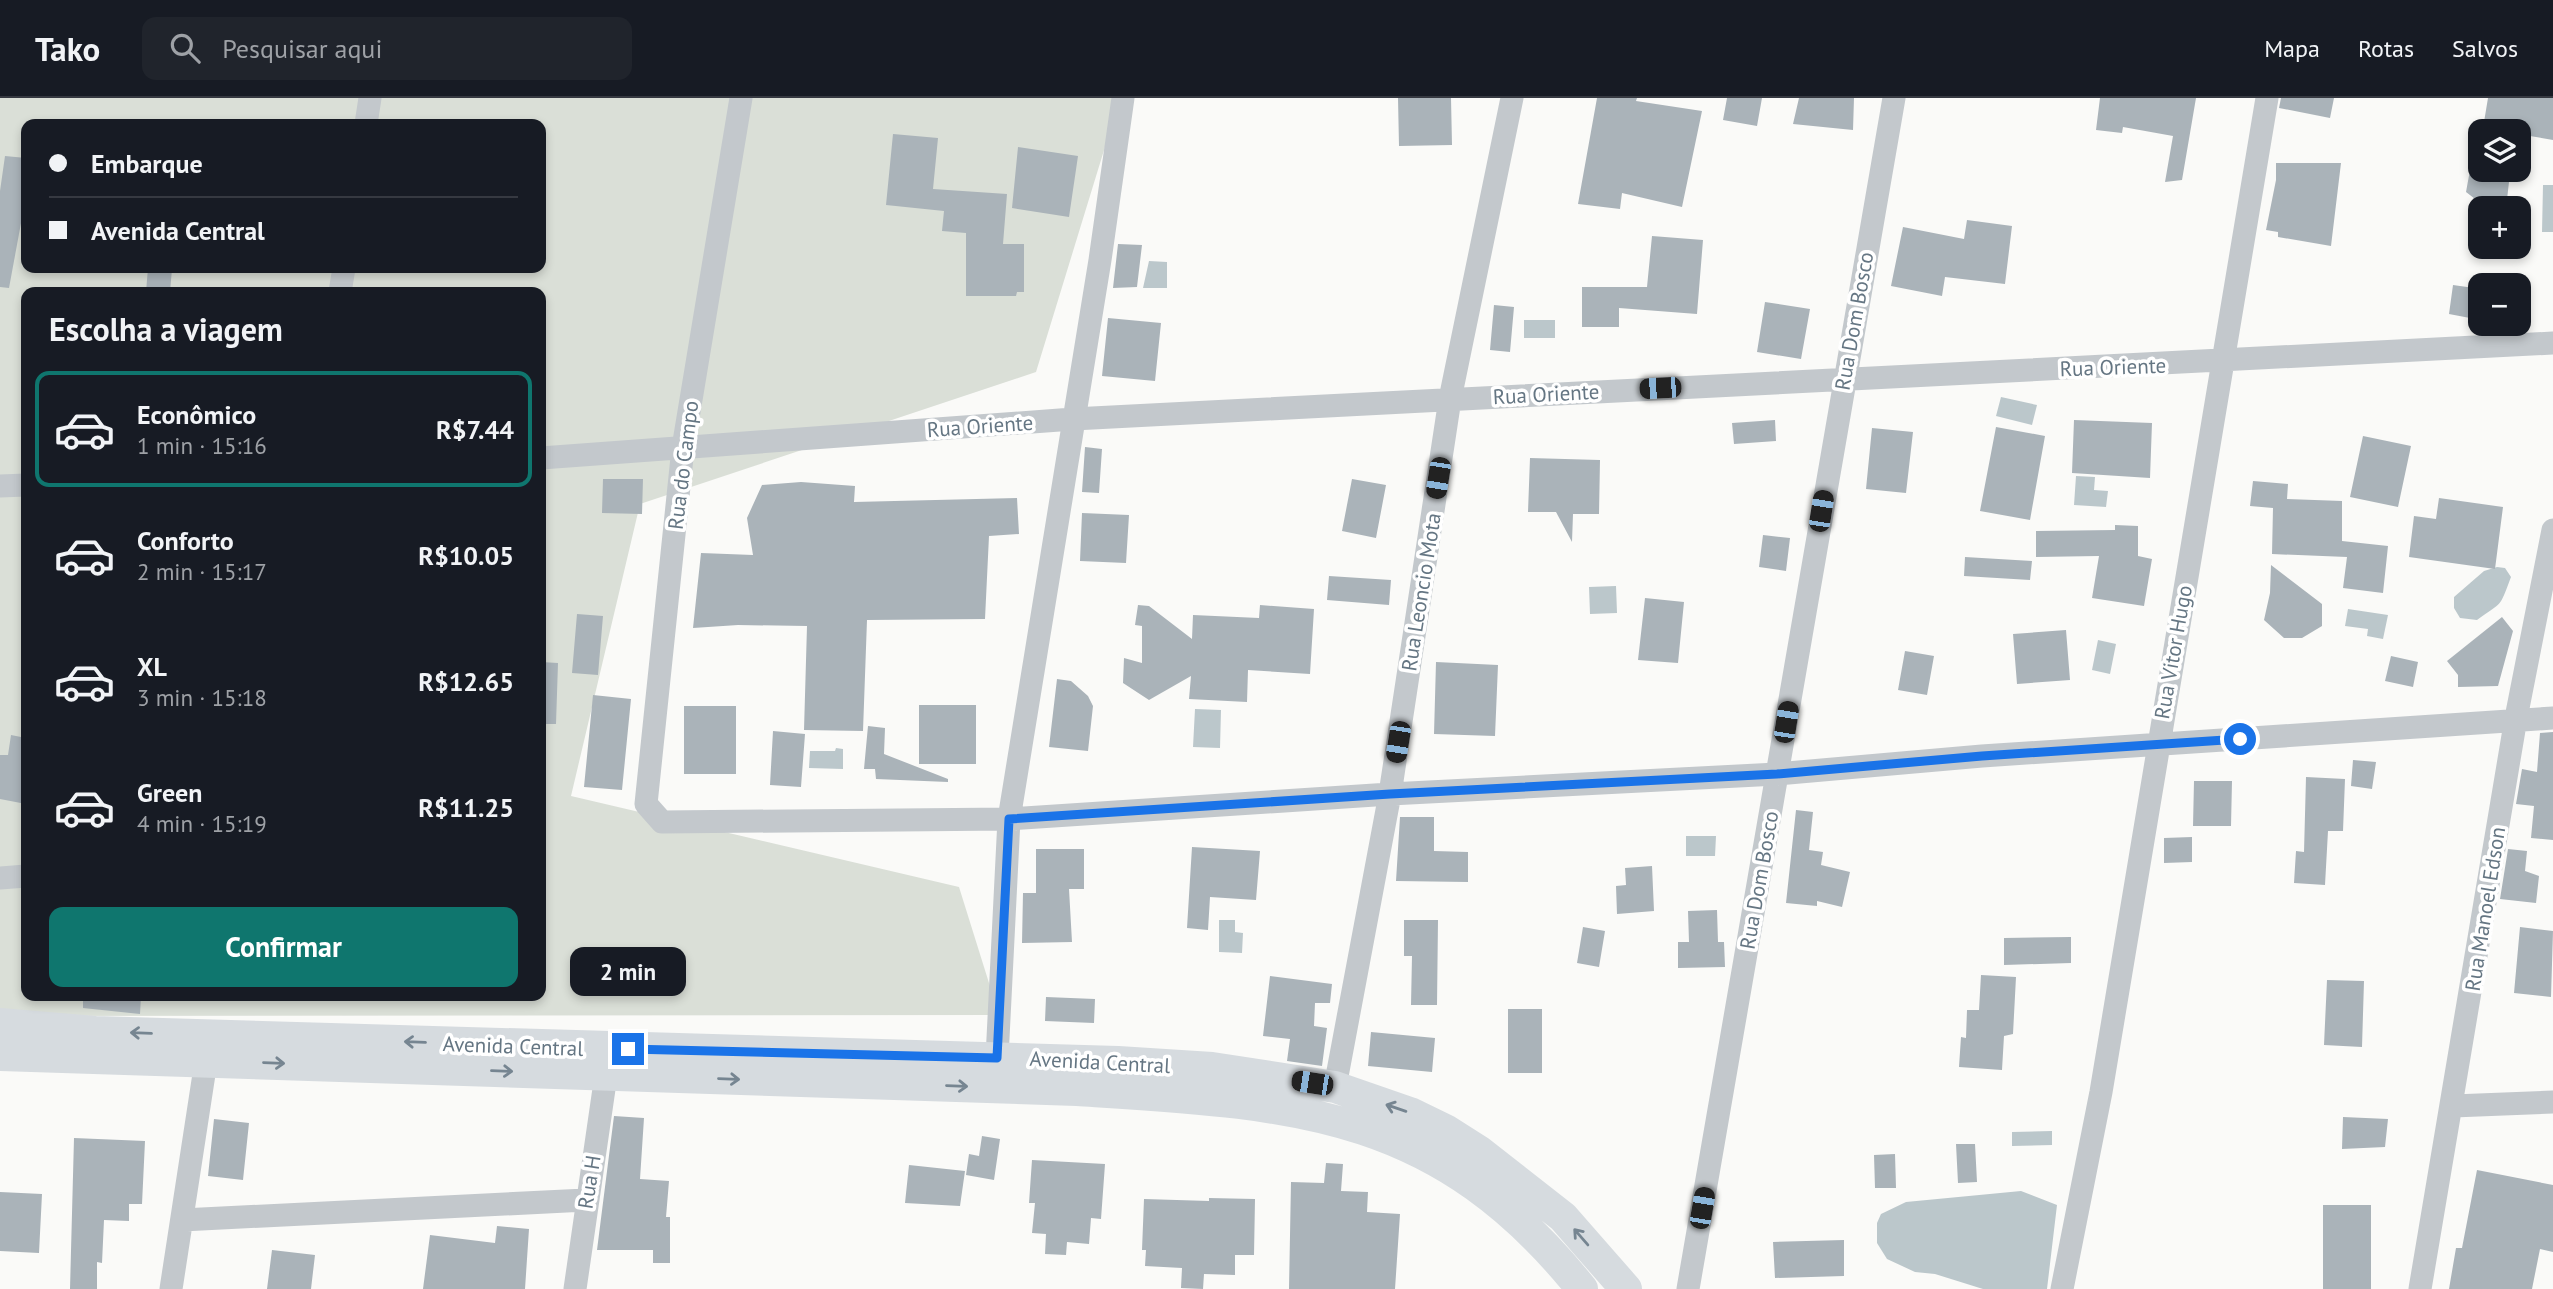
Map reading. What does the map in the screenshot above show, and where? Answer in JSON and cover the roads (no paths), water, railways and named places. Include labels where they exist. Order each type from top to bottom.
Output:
[{"type":"main road","name":"Avenida Central","points":[[0,1024],[95,1032],[997,1058],[1212,1068],[1335,1087],[1410,1113],[1447,1131],[1480,1152],[1563,1217],[1626,1289]]},
{"type":"main road","name":"Avenida Central","points":[[0,1055],[1090,1091],[1204,1098],[1274,1106],[1334,1119],[1410,1145],[1483,1189],[1523,1223],[1583,1289]]},
{"type":"street","points":[[367,119],[370,98]]},
{"type":"street","name":"Rua do Campo","points":[[741,98],[683,448],[646,804],[657,818],[668,823],[1009,819]]},
{"type":"street","points":[[997,1058],[1009,819],[1123,98]]},
{"type":"street","name":"Rua Leoncio Mota","points":[[1335,1087],[1390,794],[1450,399],[1512,98]]},
{"type":"street","name":"Rua Dom Bosco","points":[[1688,1289],[1843,379],[1894,98]]},
{"type":"street","name":"Rua Vitor Hugo","points":[[2062,1289],[2101,1092],[2267,98]]},
{"type":"street","name":"Rua Oriente","points":[[546,458],[1073,419],[1843,379],[2223,363],[2553,343]]},
{"type":"street","points":[[0,486],[21,485]]},
{"type":"street","name":"Rua Manoel Edson","points":[[2420,1289],[2453,1106],[2516,718],[2553,530]]},
{"type":"street","points":[[1009,819],[1390,794],[1777,774],[1982,756],[2516,718],[2553,718]]},
{"type":"street","points":[[0,878],[21,876]]},
{"type":"street","points":[[171,1289],[206,1060]]},
{"type":"street","name":"Rua H","points":[[575,1289],[606,1075]]},
{"type":"street","points":[[2453,1106],[2553,1102]]},
{"type":"street","points":[[181,1220],[586,1200]]}]
